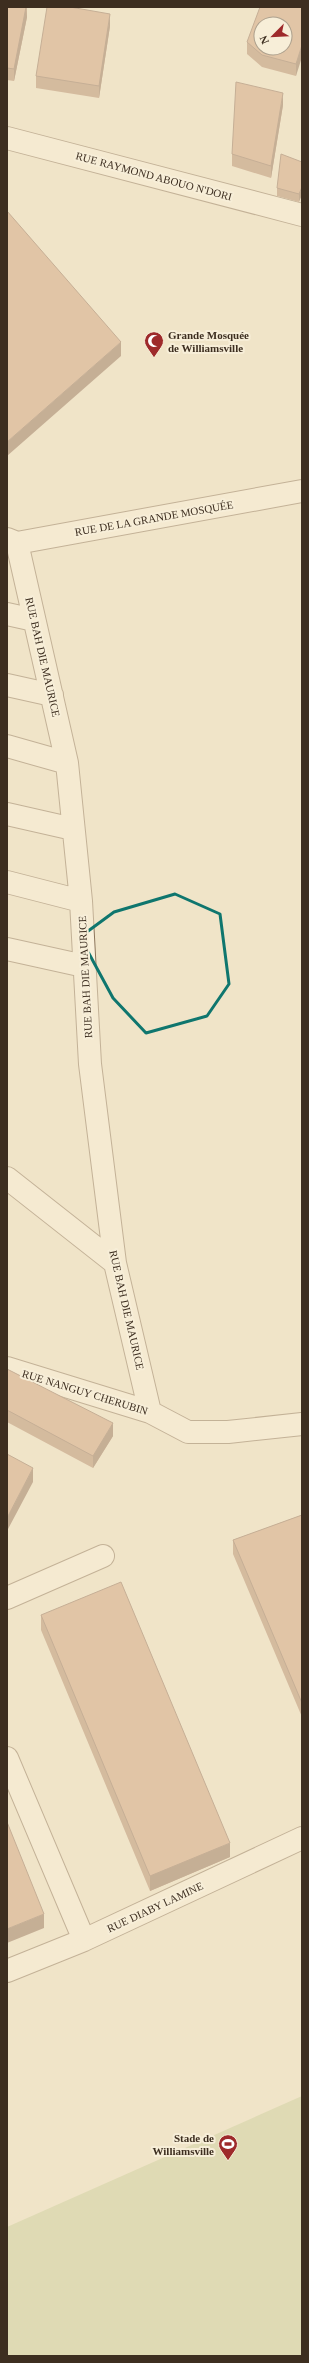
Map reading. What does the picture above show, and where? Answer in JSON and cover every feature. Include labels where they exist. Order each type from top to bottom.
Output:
[{"type":"street","name":"RUE RAYMOND ABOUO N'DORI","points":[[7,138],[302,214]]},
{"type":"street","name":"RUE DE LA GRANDE MOSQUÉE","points":[[12,541],[302,491]]},
{"type":"street","name":"RUE BAH DIE MAURICE","points":[[12,541],[34,620],[67,763],[80,901],[90,1064],[114,1263],[150,1412]]},
{"type":"street","points":[[7,614],[34,620]]},
{"type":"street","points":[[7,685],[52,695]]},
{"type":"street","points":[[7,746],[67,763]]},
{"type":"street","points":[[7,814],[73,829]]},
{"type":"street","points":[[7,882],[80,901]]},
{"type":"street","points":[[7,949],[84,966]]},
{"type":"street","points":[[7,1178],[114,1263]]},
{"type":"street","name":"RUE NANGUY CHERUBIN","points":[[7,1368],[150,1412],[188,1432],[228,1432],[302,1424]]},
{"type":"street","points":[[7,1598],[102,1556]]},
{"type":"street","points":[[7,1758],[84,1940]]},
{"type":"street","name":"RUE DIABY LAMINE","points":[[7,1971],[84,1940],[302,1838]]},
{"type":"highlighted area","points":[[175,894],[220,914],[229,984],[207,1016],[146,1033],[113,998],[80,937],[114,912]]},
{"type":"green space","name":"Stade de Williamsville","points":[[302,2096],[302,2356],[7,2356],[7,2227]]},
{"type":"building","points":[[7,7],[26,7],[14,69],[7,68]]},
{"type":"building","points":[[47,7],[70,7],[110,14],[99,86],[36,76]]},
{"type":"building","points":[[260,7],[302,7],[302,45],[296,64],[266,56],[293,56],[293,16],[257,16]]},
{"type":"building","points":[[253,26],[253,47],[247,42]]},
{"type":"building","points":[[236,82],[283,93],[271,166],[232,154]]},
{"type":"building","points":[[281,154],[302,162],[302,187],[299,194],[277,188]]},
{"type":"building","points":[[7,211],[121,342],[7,442]]},
{"type":"building","points":[[7,1369],[113,1423],[93,1456],[7,1410]]},
{"type":"building","points":[[7,1454],[33,1468],[7,1518]]},
{"type":"building","points":[[302,1515],[302,1703],[233,1540]]},
{"type":"building","points":[[121,1582],[230,1843],[150,1876],[41,1615]]},
{"type":"building","points":[[7,1822],[44,1914],[7,1929]]},
{"type":"place","name":"Grande Mosquée de Williamsville","points":[[154,358]]},
{"type":"place","name":"Stade de Williamsville","points":[[228,2161]]}]
